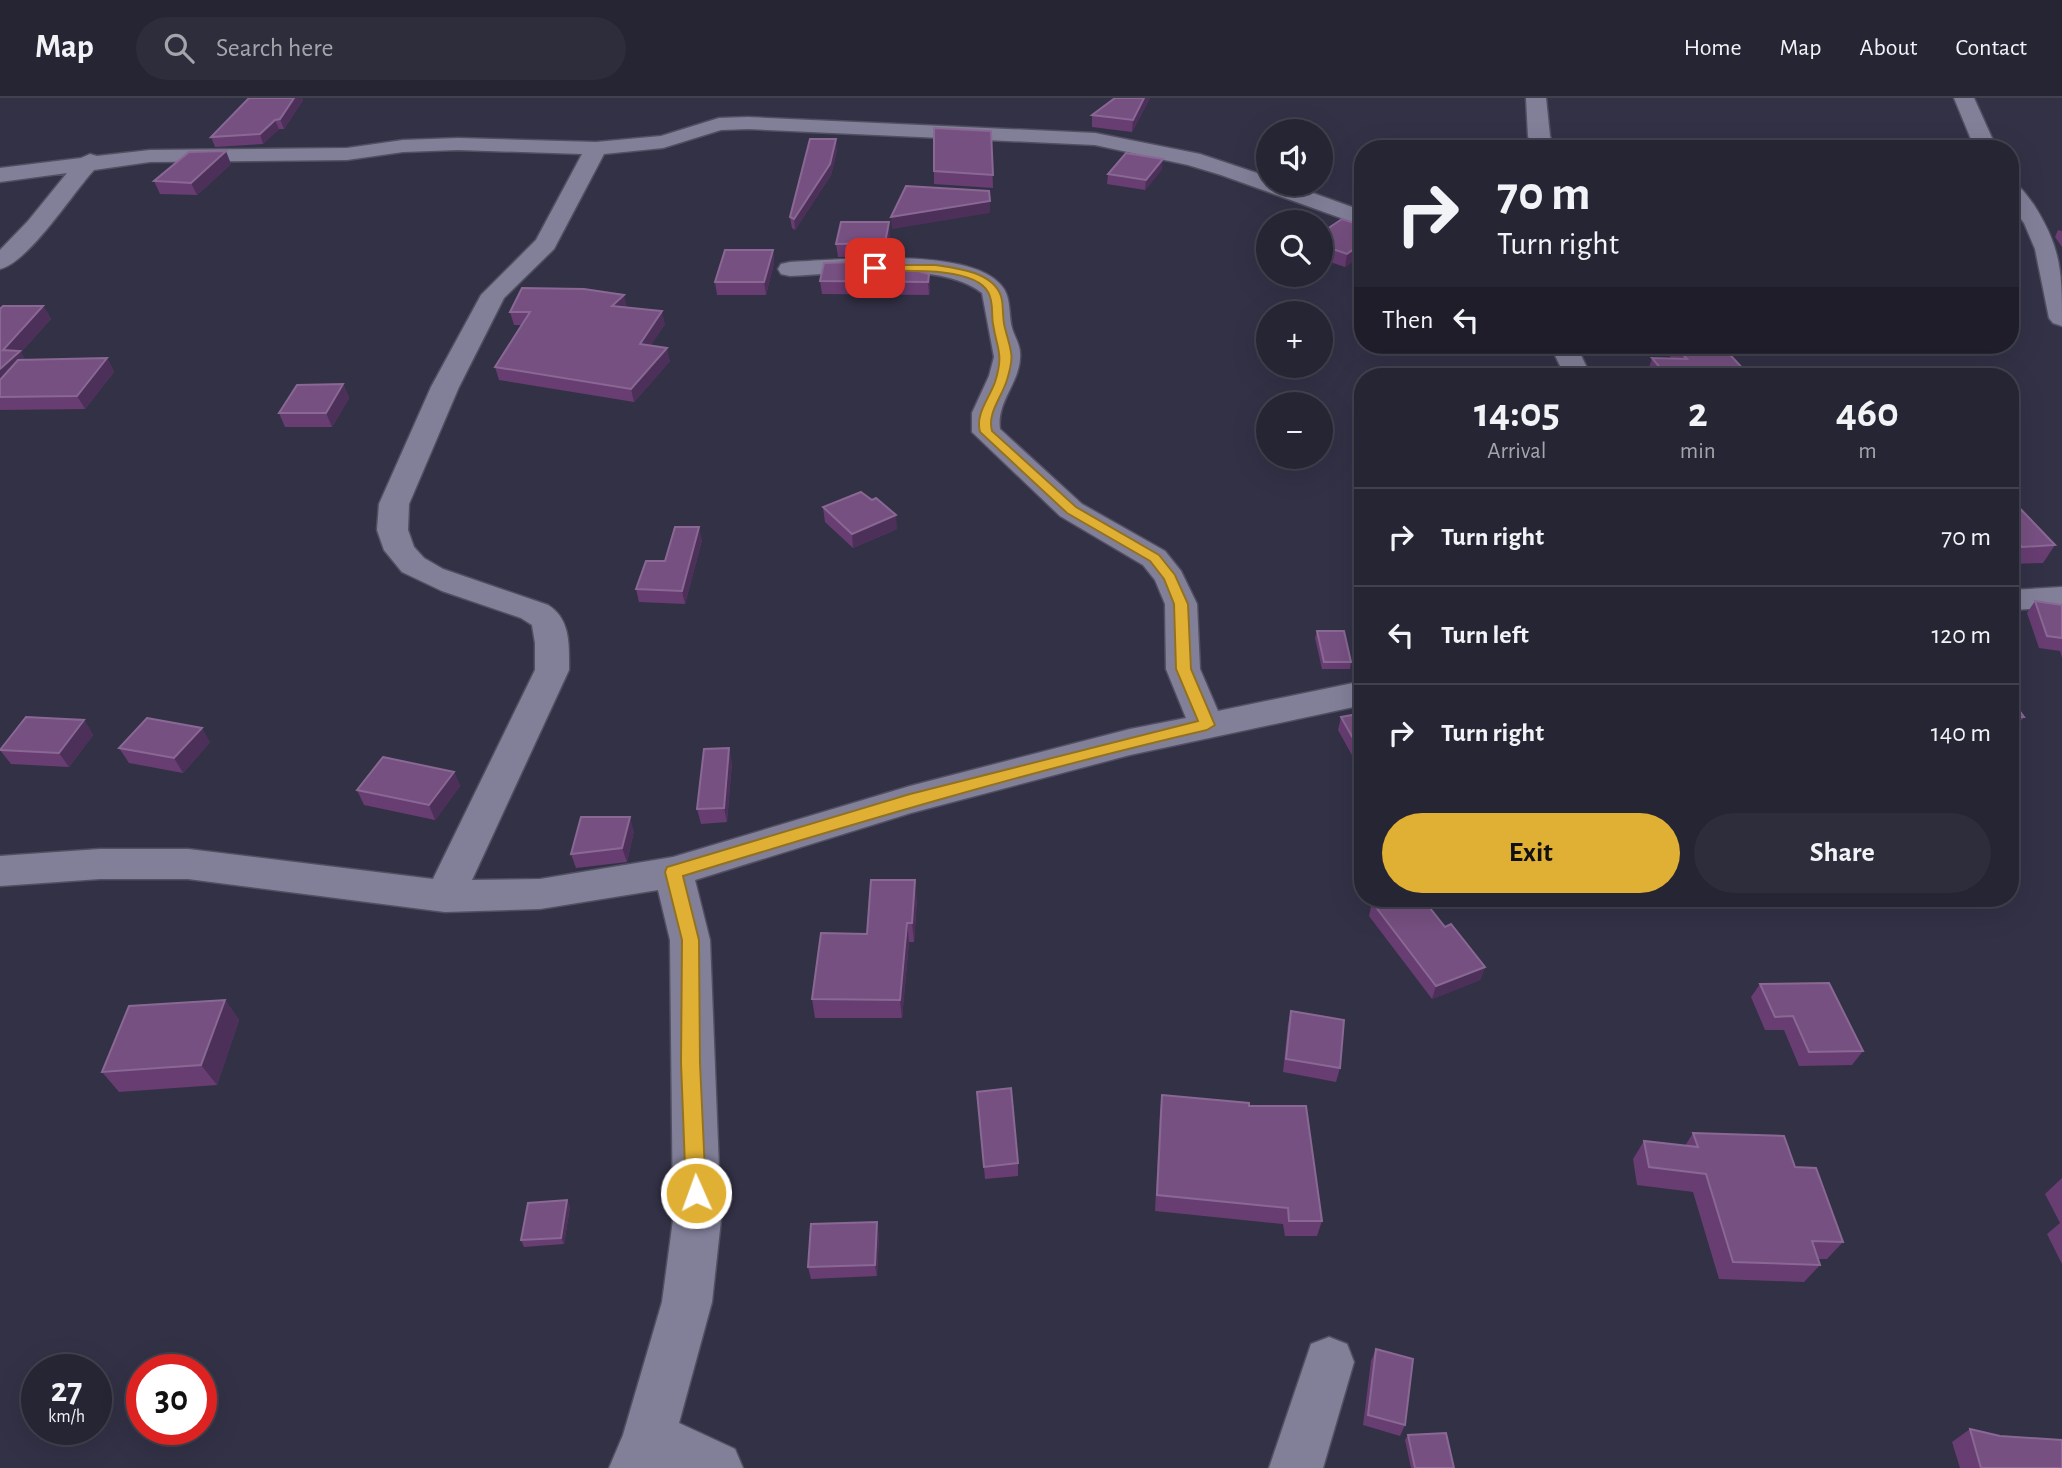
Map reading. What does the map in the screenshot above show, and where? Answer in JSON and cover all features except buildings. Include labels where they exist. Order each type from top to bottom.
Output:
[{"type":"street","points":[[1536,98],[1540,140]]},
{"type":"street","points":[[1964,98],[1982,140]]},
{"type":"street","points":[[0,175],[90,161],[150,156],[347,154],[403,146],[458,144],[596,148],[663,142],[721,114],[803,124],[1096,139],[1192,159],[1229,170],[1354,216]]},
{"type":"street","points":[[445,896],[552,670],[551,636],[544,618],[528,608],[433,577],[408,563],[394,541],[390,522],[394,504],[445,387],[492,295],[546,244],[596,148]]},
{"type":"street","points":[[0,262],[35,230],[71,181],[90,161]]},
{"type":"street","points":[[2019,201],[2035,223],[2047,249],[2062,318]]},
{"type":"street","points":[[790,269],[936,268],[961,271],[991,286],[996,297],[999,326],[1007,353],[1001,382],[984,421],[986,432],[1071,510],[1154,558],[1170,578],[1181,604],[1184,669],[1207,725]]},
{"type":"street","points":[[2019,600],[2062,597]]},
{"type":"street","points":[[0,871],[100,864],[188,864],[445,896],[540,894],[673,872],[910,800],[1129,742],[1354,695]]},
{"type":"street","points":[[673,872],[690,940],[697,1220],[687,1303],[642,1452],[716,1468]]},
{"type":"street","points":[[1296,1468],[1329,1362]]},
{"type":"route","points":[[696,1193],[690,940],[673,872],[910,800],[1129,742],[1207,725],[1184,669],[1181,604],[1170,578],[1154,558],[1071,510],[986,432],[984,421],[989,404],[1001,382],[1007,353],[999,326],[996,297],[991,286],[961,271],[936,268],[875,268]]}]
